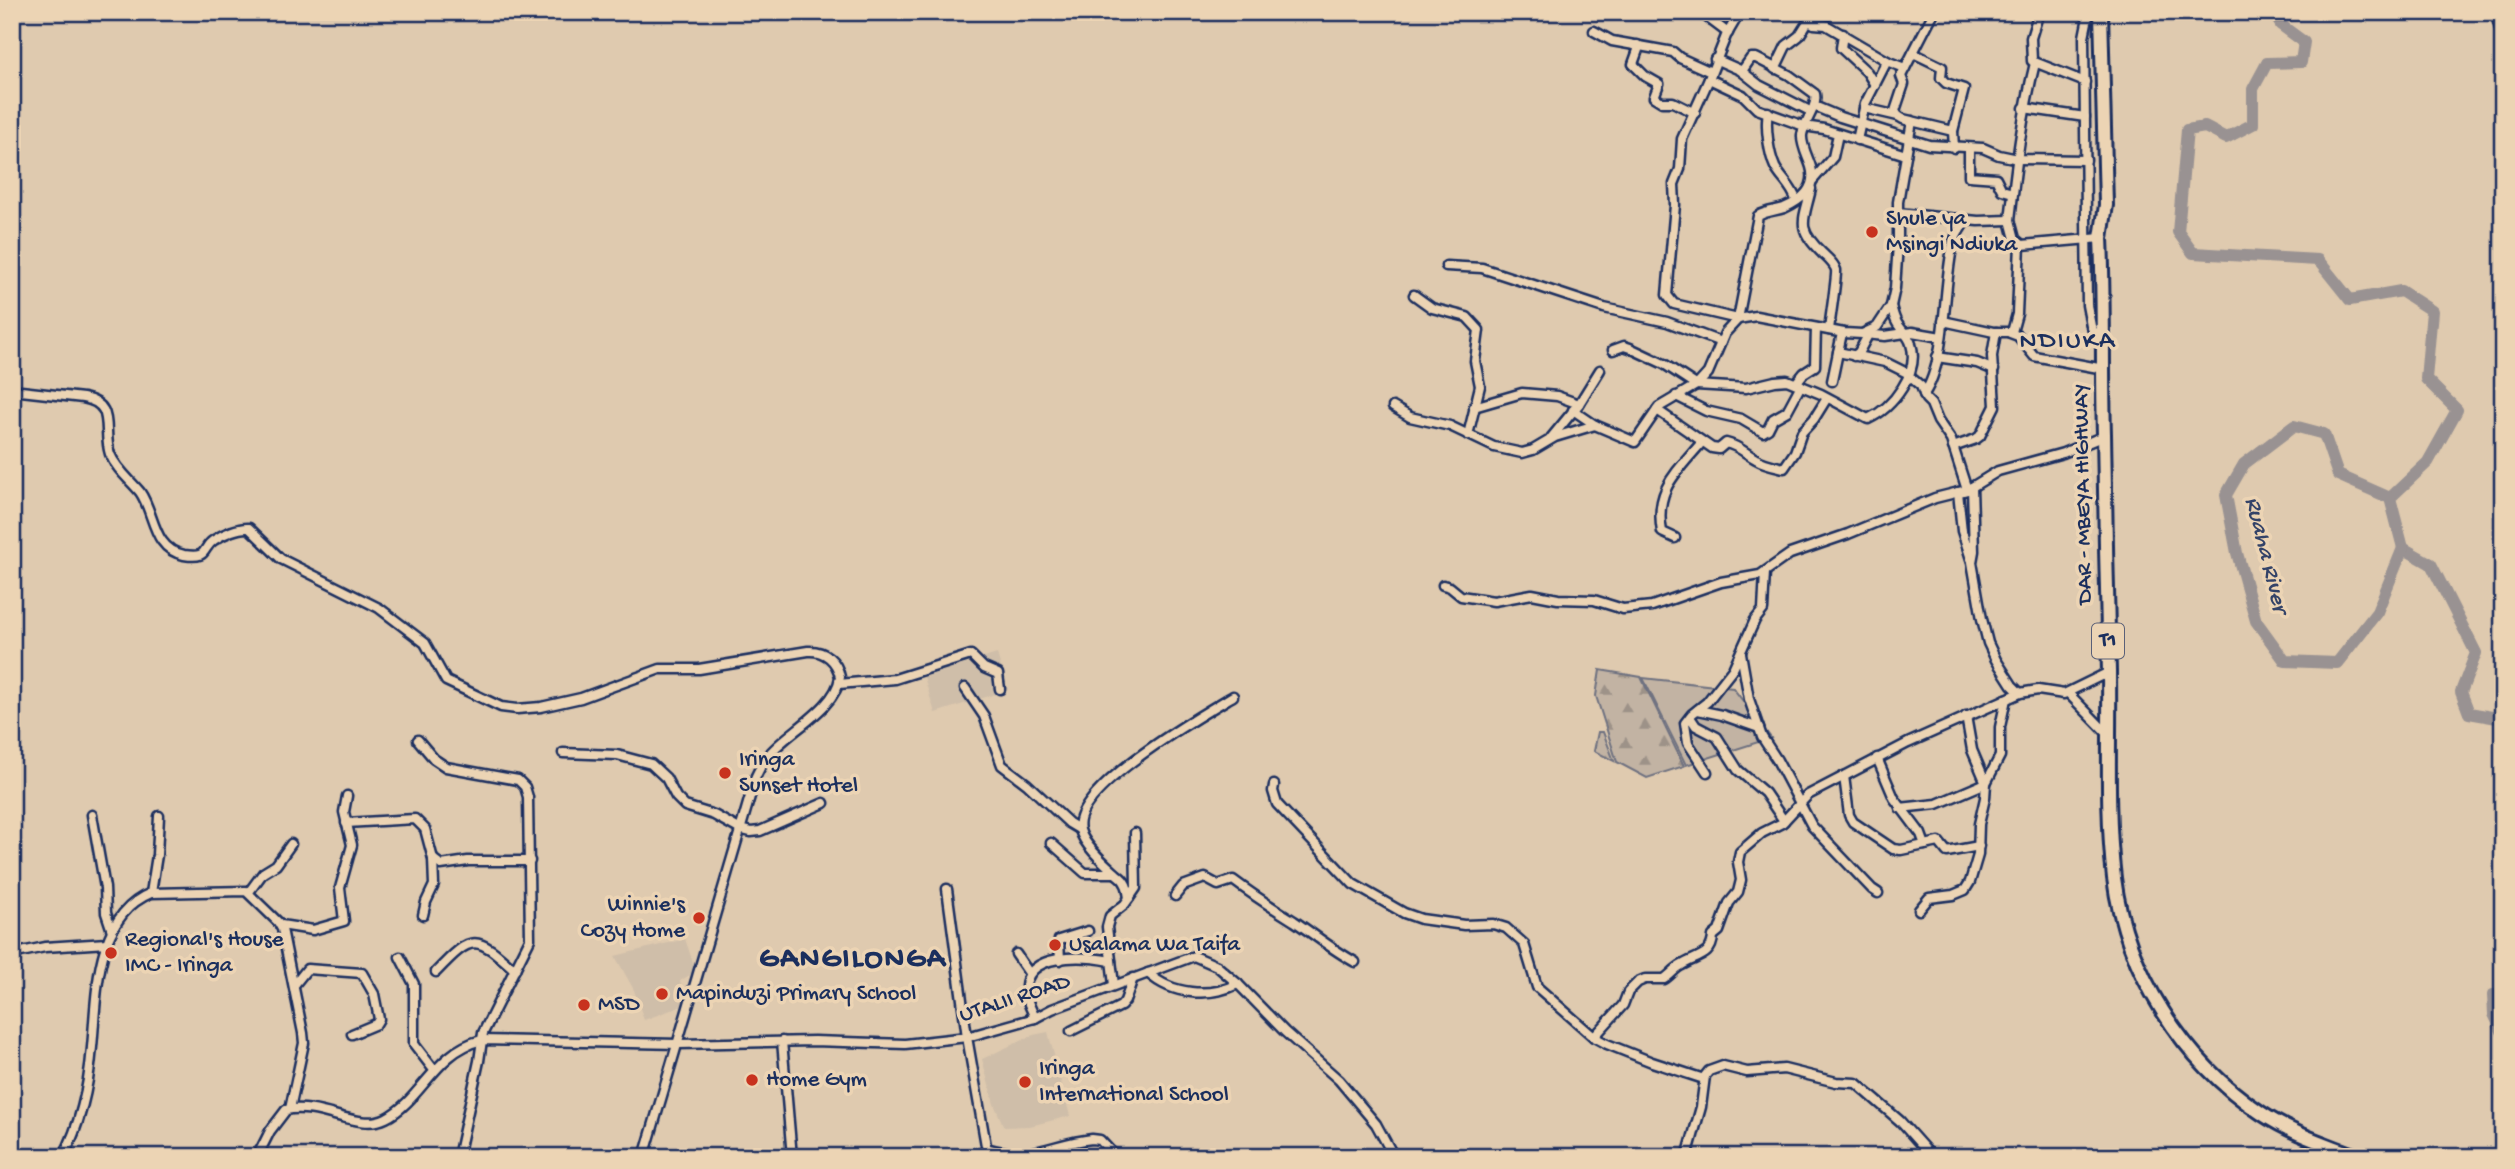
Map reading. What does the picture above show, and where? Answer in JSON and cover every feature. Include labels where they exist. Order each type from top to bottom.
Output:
[{"type":"highway","name":"DAR - MBEYA HIGHWAY","points":[[2101,12],[2106,205],[2101,238],[2111,831],[2114,878],[2120,913],[2142,974],[2160,1007],[2188,1046],[2214,1075],[2243,1100],[2296,1133],[2358,1157]]},
{"type":"main road","points":[[2496,12],[2503,35]]},
{"type":"street","points":[[1700,12],[1728,33]]},
{"type":"street","points":[[1738,319],[1674,304],[1667,295],[1675,205],[1674,184],[1680,169],[1682,139],[1695,113],[1715,59],[1741,12]]},
{"type":"street","points":[[1775,69],[1786,46],[1799,36],[1814,12]]},
{"type":"street","points":[[1898,116],[1895,109],[1903,89],[1904,82],[1901,78],[1934,12]]},
{"type":"street","points":[[2039,12],[2031,38],[2030,57],[2035,63],[2085,82]]},
{"type":"street","points":[[2089,12],[2084,37],[2088,314],[2104,352]]},
{"type":"street","points":[[1809,21],[1826,25],[1887,61],[1905,68]]},
{"type":"street","points":[[1594,31],[1612,41],[1673,52],[1743,95],[1758,109],[1804,126],[1906,155]]},
{"type":"street","points":[[1843,34],[1841,48],[1867,72],[1875,85]]},
{"type":"street","points":[[1637,45],[1633,64],[1645,76],[1659,84],[1655,98],[1673,102],[1695,113]]},
{"type":"street","points":[[1913,52],[1942,67],[1943,81],[1964,89],[1953,131],[1954,148]]},
{"type":"street","points":[[1742,71],[1750,58],[1754,57],[1789,75],[1815,94],[1802,140],[1813,182],[1803,224],[1813,244],[1831,261],[1836,271],[1829,330]]},
{"type":"street","points":[[1715,59],[1742,71],[1759,85],[1812,109],[1909,140],[1954,148],[1983,148],[2018,159],[2085,160]]},
{"type":"street","points":[[1857,140],[1864,108],[1887,61]]},
{"type":"street","points":[[2010,333],[2017,314],[2020,244],[2012,232],[2010,220],[2024,108],[2035,63]]},
{"type":"street","points":[[1864,108],[1953,131]]},
{"type":"street","points":[[2024,108],[2085,117]]},
{"type":"street","points":[[1768,112],[1766,131],[1775,167],[1791,187],[1796,200]]},
{"type":"street","points":[[1854,356],[1859,352],[1865,334],[1877,327],[1891,306],[1897,269],[1898,214],[1912,121]]},
{"type":"street","points":[[1738,319],[1758,216],[1785,207],[1809,191],[1833,157],[1838,134]]},
{"type":"street","points":[[1969,149],[1969,176],[1996,178],[2002,190],[2013,193]]},
{"type":"street","points":[[1898,214],[1966,220],[2010,220]]},
{"type":"street","points":[[1924,394],[1932,383],[1941,337],[1954,240],[1966,220]]},
{"type":"street","points":[[2020,244],[2101,238]]},
{"type":"street","points":[[1446,265],[1482,268],[1604,308],[1667,322],[1721,342]]},
{"type":"street","points":[[1414,295],[1432,308],[1467,317],[1479,332],[1475,361],[1480,381],[1468,435]]},
{"type":"street","points":[[1613,351],[1624,346],[1630,348],[1664,364],[1696,385],[1746,388],[1775,381],[1799,384],[1868,419],[1885,408],[1909,375],[1913,360],[1912,347],[1897,324],[1891,306]]},
{"type":"street","points":[[1474,407],[1522,393],[1557,396],[1576,407],[1595,425],[1635,442],[1657,410],[1696,385],[1708,373],[1721,342],[1733,322],[1738,319],[1756,316],[1842,333],[1885,337],[1905,333],[1941,337]]},
{"type":"street","points":[[1943,321],[2010,333],[2018,336],[2034,356],[2104,369]]},
{"type":"street","points":[[1676,396],[1706,411],[1741,419],[1763,432],[1768,429],[1773,419],[1787,411],[1804,373],[1813,370],[1816,328]]},
{"type":"street","points":[[1953,447],[1976,439],[1990,418],[1996,398],[1992,356],[1996,332]]},
{"type":"street","points":[[1832,380],[1842,333]]},
{"type":"street","points":[[1838,352],[1885,362],[1909,375],[1919,384],[1953,447],[1966,490],[1974,551],[1972,562]]},
{"type":"street","points":[[1937,357],[1977,363],[1994,370]]},
{"type":"street","points":[[1550,440],[1600,370]]},
{"type":"street","points":[[1919,384],[1932,383]]},
{"type":"street","points":[[12,390],[82,398],[94,400],[99,404],[106,415],[110,454],[141,494],[157,534],[175,552],[202,555],[212,541],[236,530],[249,528],[281,559],[379,607],[425,643],[446,681],[491,704],[517,709],[541,707],[597,693],[660,669],[699,670],[808,651],[820,652],[833,662],[839,673],[839,684],[832,695],[766,757],[756,776],[644,1157]]},
{"type":"street","points":[[1657,410],[1716,450],[1726,443],[1730,444],[1744,449],[1759,461],[1784,468],[1795,452],[1802,432],[1827,398]]},
{"type":"street","points":[[1393,407],[1410,417],[1450,426],[1494,447],[1522,453],[1550,440],[1595,425]]},
{"type":"street","points":[[1443,585],[1461,596],[1475,598],[1499,600],[1532,594],[1558,599],[1594,600],[1623,609],[1660,604],[1721,582],[1752,577],[1765,572],[1790,554],[1848,534],[1935,498],[1966,490],[1998,471],[2063,453],[2104,436]]},
{"type":"street","points":[[1675,538],[1662,532],[1659,514],[1661,502],[1672,478],[1702,442]]},
{"type":"street","points":[[1966,490],[1962,531],[1972,562],[1988,643],[2001,670],[2020,693]]},
{"type":"street","points":[[1707,772],[1688,743],[1685,723],[1724,682],[1741,653],[1763,610],[1765,572]]},
{"type":"street","points":[[1741,653],[1749,699],[1759,728],[1799,804],[1812,826],[1878,893]]},
{"type":"street","points":[[839,684],[895,679],[971,655],[984,668],[998,674],[1000,689]]},
{"type":"street","points":[[1594,1037],[1623,1005],[1629,990],[1641,980],[1664,979],[1681,965],[1707,953],[1713,944],[1713,936],[1719,931],[1729,903],[1738,892],[1740,852],[1762,833],[1784,821],[1808,795],[1877,758],[2020,693],[2038,690],[2068,693],[2109,672]]},
{"type":"street","points":[[965,688],[984,716],[1002,765],[1079,829],[1085,840],[1125,883],[1129,898]]},
{"type":"street","points":[[2068,693],[2109,735]]},
{"type":"street","points":[[1079,829],[1086,807],[1118,773],[1184,725],[1233,696]]},
{"type":"street","points":[[1919,910],[1929,898],[1953,895],[1965,890],[1976,865],[1986,783],[2000,756],[2000,727],[2006,699]]},
{"type":"street","points":[[1698,710],[1759,728]]},
{"type":"street","points":[[1966,716],[1972,750],[1986,783]]},
{"type":"street","points":[[1690,717],[1696,726],[1717,737],[1738,770],[1765,793],[1784,821]]},
{"type":"street","points":[[418,740],[434,760],[446,766],[519,780],[524,784],[528,797],[530,935],[527,948],[488,1021],[458,1157]]},
{"type":"street","points":[[563,752],[617,755],[651,764],[666,778],[676,797],[685,806],[714,815],[739,829],[751,832],[760,831],[824,803]]},
{"type":"street","points":[[1877,758],[1900,808],[1917,828],[1925,845]]},
{"type":"street","points":[[1844,776],[1849,815],[1853,822],[1894,849],[1940,842],[1947,852],[1979,846]]},
{"type":"street","points":[[1900,808],[1937,804],[1986,783]]},
{"type":"street","points":[[1274,785],[1277,804],[1353,884],[1381,902],[1421,919],[1464,925],[1493,924],[1514,933],[1524,944],[1537,987],[1594,1037],[1652,1062],[1704,1079]]},
{"type":"street","points":[[281,925],[313,930],[344,921],[340,888],[352,845],[343,806],[347,796]]},
{"type":"street","points":[[92,815],[105,888],[106,913],[112,931]]},
{"type":"street","points":[[151,893],[159,816]]},
{"type":"street","points":[[346,823],[415,819],[425,829],[433,859],[434,885],[423,915]]},
{"type":"street","points":[[1114,985],[1108,921],[1129,898],[1136,884],[1135,833]]},
{"type":"street","points":[[1051,843],[1085,873],[1115,873]]},
{"type":"street","points":[[248,892],[263,873],[276,865],[290,844]]},
{"type":"street","points":[[433,859],[446,865],[468,861],[530,861]]},
{"type":"street","points":[[1175,895],[1183,886],[1205,878],[1218,885],[1233,880],[1249,894],[1355,962]]},
{"type":"street","points":[[947,889],[967,1037],[987,1153],[1023,1155],[1092,1139],[1100,1140],[1116,1157]]},
{"type":"street","points":[[64,1157],[84,1102],[96,993],[107,943],[112,931],[139,900],[151,893],[232,890],[248,892],[281,925],[295,984],[304,1044],[290,1109]]},
{"type":"street","points":[[1060,960],[1059,940],[1088,931]]},
{"type":"street","points":[[12,954],[46,947],[107,943]]},
{"type":"street","points":[[436,972],[460,947],[475,943],[494,951],[515,970]]},
{"type":"street","points":[[1016,954],[1028,973],[1026,995],[1035,1018]]},
{"type":"street","name":"UTALII ROAD","points":[[482,1040],[679,1044],[782,1041],[882,1045],[967,1037],[1035,1018],[1052,1009],[1194,956],[1217,966],[1238,984],[1346,1088],[1376,1124],[1394,1157]]},
{"type":"street","points":[[400,957],[414,984],[414,1044],[434,1070]]},
{"type":"street","points":[[1028,973],[1041,964],[1060,960],[1111,961]]},
{"type":"street","points":[[295,984],[307,969],[362,973],[374,994],[379,1019],[376,1024],[352,1034]]},
{"type":"street","points":[[1148,973],[1170,988],[1198,993],[1220,992],[1238,984]]},
{"type":"street","points":[[1071,1031],[1121,1006],[1133,978]]},
{"type":"street","points":[[257,1157],[280,1116],[290,1109],[331,1112],[370,1123],[387,1118],[398,1110],[434,1070],[462,1049],[482,1040]]},
{"type":"street","points":[[782,1041],[792,1157]]},
{"type":"street","points":[[1687,1157],[1701,1107],[1704,1079],[1709,1071],[1723,1066],[1747,1072],[1784,1069],[1836,1082],[1856,1083],[1900,1121],[1932,1157]]},
{"type":"street","points":[[13,1157],[30,1157]]},
{"type":"shaded area","points":[[997,654],[1008,690],[935,713],[924,677]]},
{"type":"shaded area","points":[[685,939],[696,971],[680,981],[687,1004],[644,1020],[634,990],[615,956]]},
{"type":"shaded area","name":"Iringa International School","points":[[1048,1032],[1070,1116],[1030,1126],[1004,1127],[994,1104],[982,1059],[1033,1035]]},
{"type":"green space","points":[[1600,670],[1641,677],[1684,766],[1647,778],[1617,762],[1596,696]]},
{"type":"green space","points":[[1643,678],[1733,688],[1771,738],[1686,765]]},
{"type":"green space","points":[[1598,732],[1603,732],[1614,761],[1594,751]]},
{"type":"waterway","name":"Ruaha River","points":[[2273,12],[2281,25],[2304,42],[2301,62],[2267,63],[2253,89],[2253,124],[2226,138],[2205,127],[2187,130],[2178,232],[2193,253],[2318,260],[2350,300],[2401,291],[2432,311],[2426,379],[2457,410],[2428,462],[2390,498],[2403,548],[2431,564],[2476,653],[2461,692],[2469,713],[2503,719]]},
{"type":"waterway","name":"Ruaha River","points":[[2390,498],[2338,475],[2324,434],[2294,426],[2244,464],[2226,495],[2237,553],[2256,621],[2285,661],[2337,663],[2377,612],[2403,548]]},
{"type":"waterway","name":"Ruaha River","points":[[2503,995],[2493,995],[2494,1014],[2503,1033]]},
{"type":"place","name":"Shule ya Msingi Ndiuka","points":[[1872,232]]},
{"type":"place","name":"Iringa Sunset Hotel","points":[[725,773]]},
{"type":"place","name":"Winnie's Cozy Home","points":[[699,918]]},
{"type":"place","name":"Usalama Wa Taifa","points":[[1055,945]]},
{"type":"place","name":"Regional's House IMC - Iringa","points":[[111,953]]},
{"type":"place","name":"Mapinduzi Primary School","points":[[662,994]]},
{"type":"place","name":"MSD","points":[[584,1005]]},
{"type":"place","name":"Home Gym","points":[[752,1080]]},
{"type":"place","name":"Iringa International School","points":[[1025,1082]]},
{"type":"district","name":"NDIUKA","points":[[2068,342]]},
{"type":"district","name":"GANGILONGA","points":[[853,960]]}]
